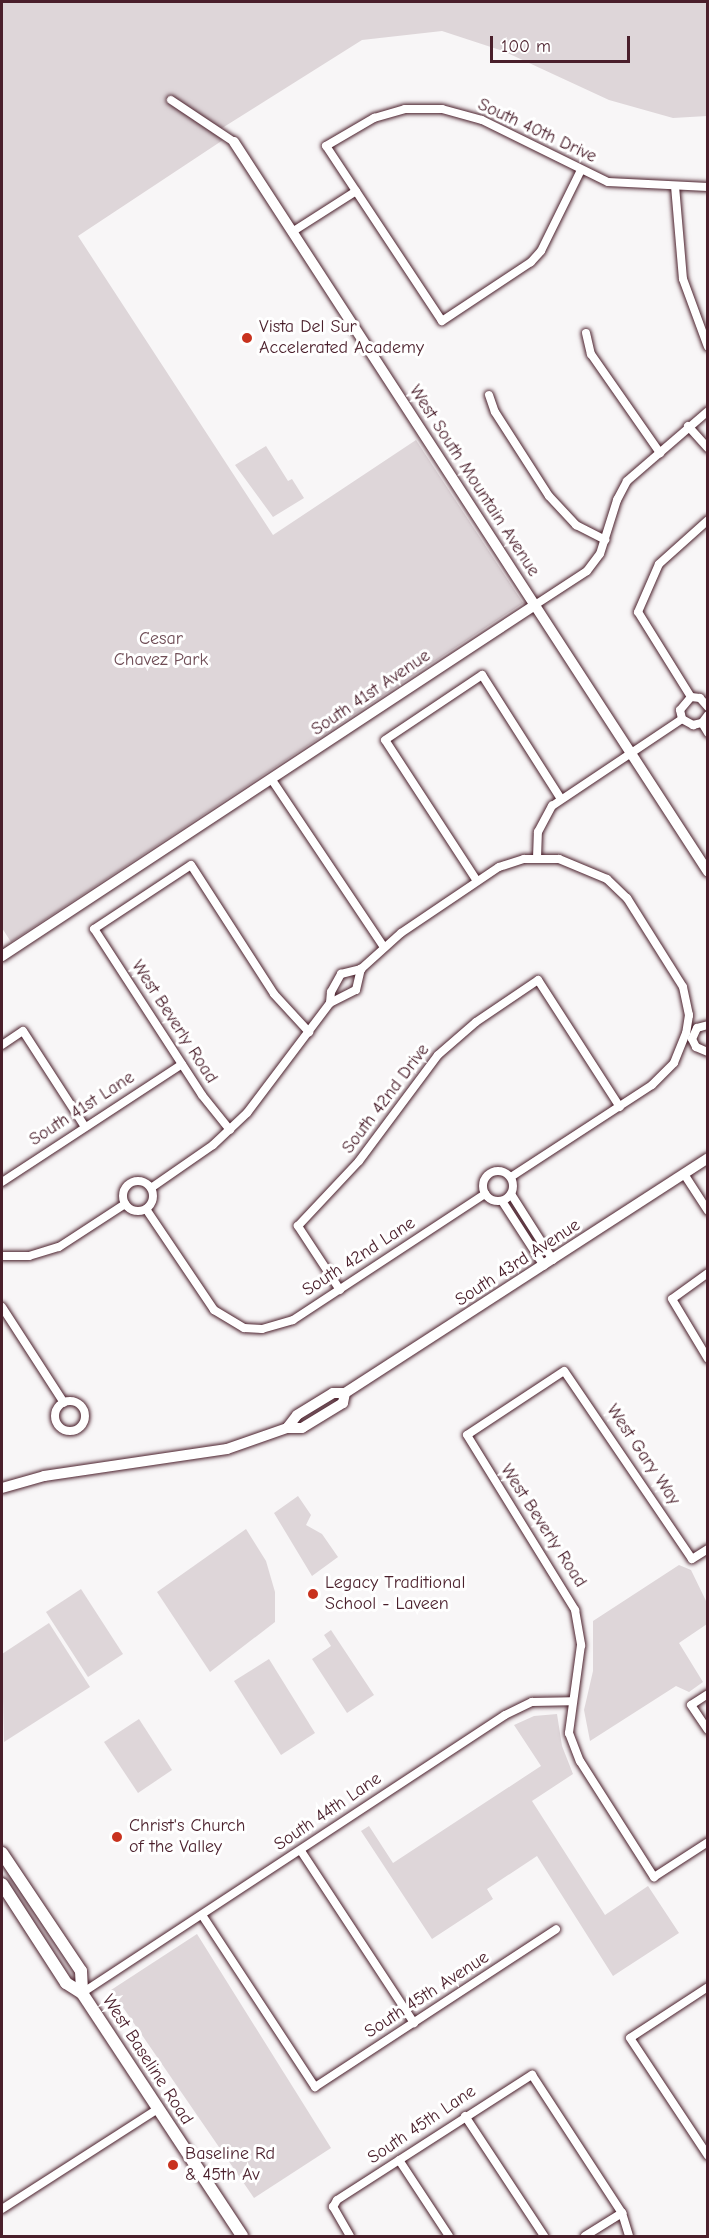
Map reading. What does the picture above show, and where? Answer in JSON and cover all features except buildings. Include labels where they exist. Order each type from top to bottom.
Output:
[{"type":"main road","name":"West Baseline Road","points":[[2,1853],[81,1971],[82,1993]]},
{"type":"main road","name":"West Baseline Road","points":[[2,1884],[66,1983],[82,1993],[242,2236]]},
{"type":"street","name":"West South Mountain Avenue","points":[[171,100],[234,142],[708,872]]},
{"type":"street","name":"South 40th Drive","points":[[356,191],[326,146],[374,118],[405,109],[442,110],[482,120],[581,170],[624,185],[708,187]]},
{"type":"street","points":[[292,232],[356,191],[442,321],[531,262],[541,251],[581,170]]},
{"type":"street","points":[[675,186],[683,279],[708,347]]},
{"type":"street","points":[[586,333],[591,354],[660,453]]},
{"type":"street","points":[[489,395],[495,412],[549,496],[576,525],[605,540]]},
{"type":"street","name":"South 41st Avenue","points":[[2,956],[587,571],[605,540],[627,482],[688,426],[708,411]]},
{"type":"street","points":[[688,426],[708,448]]},
{"type":"street","points":[[691,697],[638,612],[658,564],[708,520]]},
{"type":"street","points":[[477,881],[385,740],[482,675],[561,799]]},
{"type":"street","points":[[682,719],[681,705],[691,697],[700,698],[708,707]]},
{"type":"street","points":[[682,719],[693,725],[702,723],[708,715]]},
{"type":"street","points":[[537,858],[540,825],[561,799],[682,719]]},
{"type":"street","points":[[702,723],[708,733]]},
{"type":"street","points":[[272,780],[384,947]]},
{"type":"street","points":[[330,1004],[331,992],[341,974],[361,969],[384,947],[477,881],[505,865],[537,858],[577,864],[607,879],[627,898],[683,987],[689,1015],[689,1034],[696,1047],[708,1052]]},
{"type":"street","name":"West Beverly Road","points":[[230,1130],[182,1064],[94,929],[191,865],[274,994],[309,1032]]},
{"type":"street","points":[[151,1188],[230,1130],[330,1004],[356,990],[361,969]]},
{"type":"street","name":"South 42nd Drive","points":[[340,1290],[298,1226],[359,1161],[438,1056],[476,1022],[538,980],[620,1107]]},
{"type":"street","points":[[511,1177],[620,1107],[664,1075],[689,1034],[697,1028],[708,1025]]},
{"type":"street","points":[[2,1045],[23,1031],[86,1127]]},
{"type":"street","name":"South 41st Lane","points":[[2,1182],[182,1064]]},
{"type":"street","name":"South 43rd Avenue","points":[[2,1488],[44,1476],[226,1449],[287,1428],[302,1428],[343,1403],[345,1393],[708,1158]]},
{"type":"street","points":[[511,1177],[500,1170],[492,1172],[483,1181],[485,1194],[502,1201],[548,1263]]},
{"type":"street","points":[[684,1174],[708,1211]]},
{"type":"street","points":[[511,1177],[511,1194],[548,1263]]},
{"type":"street","points":[[143,1181],[151,1188],[154,1197],[146,1209],[137,1211],[125,1204],[123,1194],[128,1185],[143,1181]]},
{"type":"street","name":"South 42nd Lane","points":[[146,1209],[214,1310],[244,1328],[276,1328],[340,1290],[485,1194]]},
{"type":"street","points":[[502,1201],[511,1194]]},
{"type":"street","points":[[2,1256],[29,1256],[59,1247],[125,1204]]},
{"type":"street","points":[[708,1273],[672,1299],[708,1359]]},
{"type":"street","points":[[2,1307],[64,1403]]},
{"type":"street","name":"West Beverly Road","points":[[564,1371],[467,1435],[575,1610],[582,1645],[571,1701],[569,1733],[574,1748],[654,1877],[708,1842]]},
{"type":"street","name":"West Gary Way","points":[[564,1371],[692,1559],[708,1549]]},
{"type":"street","points":[[708,1694],[691,1705],[708,1730]]},
{"type":"street","name":"South 44th Lane","points":[[82,1993],[517,1708],[532,1702],[571,1701]]},
{"type":"street","points":[[302,1851],[414,2023]]},
{"type":"street","name":"South 45th Avenue","points":[[202,1915],[315,2087],[556,1929]]},
{"type":"street","points":[[708,1987],[630,2038],[708,2156]]},
{"type":"street","name":"South 45th Lane","points":[[350,2236],[333,2207],[465,2116],[532,2075],[622,2213]]},
{"type":"street","points":[[2,2209],[158,2109]]},
{"type":"street","points":[[465,2116],[544,2236]]},
{"type":"street","points":[[399,2160],[449,2236]]},
{"type":"street","points":[[585,2236],[622,2213],[629,2236]]},
{"type":"green space","name":"Cesar Chavez Park","points":[[2,2],[707,2],[707,116],[673,118],[609,100],[503,51],[442,31],[362,40],[219,130],[223,140],[78,236],[273,535],[416,440],[523,603],[11,942],[2,928]]},
{"type":"green space","points":[[266,446],[288,481],[292,479],[304,498],[273,517],[235,465]]},
{"type":"green space","points":[[298,1496],[311,1515],[306,1525],[322,1534],[338,1557],[312,1576],[274,1513]]},
{"type":"green space","points":[[246,1529],[266,1561],[275,1592],[275,1622],[210,1672],[157,1592]]},
{"type":"green space","points":[[679,1565],[691,1570],[707,1603],[707,1624],[679,1643],[703,1682],[689,1692],[676,1686],[590,1741],[584,1710],[593,1671],[593,1621]]},
{"type":"green space","points":[[81,1589],[123,1654],[88,1677],[46,1612]]},
{"type":"green space","points":[[49,1623],[90,1687],[4,1742],[2,1654]]},
{"type":"green space","points":[[331,1630],[374,1695],[347,1713],[312,1659],[331,1646],[324,1635]]},
{"type":"green space","points":[[269,1659],[315,1733],[281,1755],[234,1681]]},
{"type":"green space","points":[[557,1714],[562,1746],[573,1774],[532,1801],[605,1915],[648,1886],[679,1933],[613,1976],[537,1856],[487,1889],[493,1899],[432,1939],[361,1831],[369,1826],[393,1863],[541,1766],[514,1725],[534,1716]]},
{"type":"green space","points":[[139,1719],[172,1770],[138,1793],[104,1742]]},
{"type":"green space","points":[[197,1934],[331,2148],[254,2198],[111,1990]]},
{"type":"place","name":"Vista Del Sur Accelerated Academy","points":[[247,338]]},
{"type":"place","name":"Legacy Traditional School - Laveen","points":[[313,1594]]},
{"type":"place","name":"Christ's Church of the Valley","points":[[117,1837]]},
{"type":"place","name":"Baseline Rd & 45th Av","points":[[173,2165]]}]
